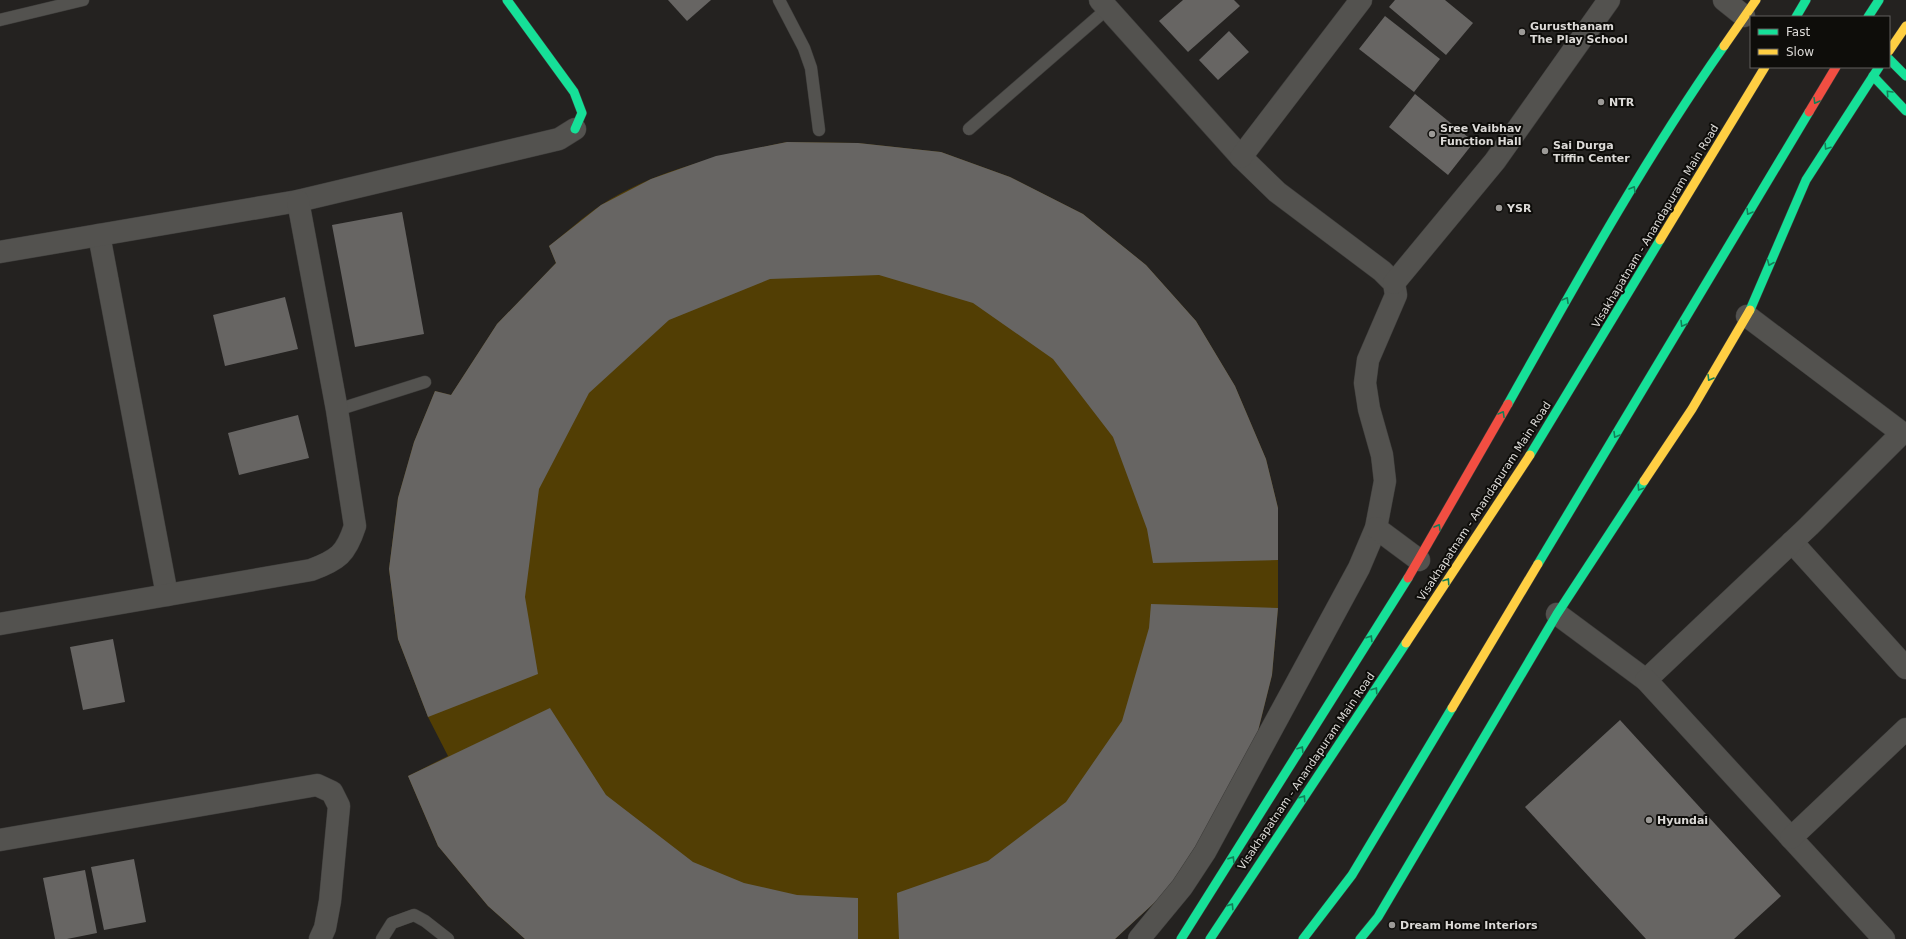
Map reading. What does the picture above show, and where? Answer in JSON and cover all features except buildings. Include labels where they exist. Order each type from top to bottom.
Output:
[{"type":"street","points":[[0,252],[298,200],[559,139],[575,130],[582,113],[574,92],[507,0]]},
{"type":"street","points":[[1241,157],[1361,0]]},
{"type":"street","points":[[1394,283],[1495,161],[1609,0]]},
{"type":"street","points":[[1181,939],[1419,560],[1570,294],[1682,106],[1750,8],[1724,0]]},
{"type":"street","points":[[1797,16],[1806,0]]},
{"type":"street","points":[[1869,16],[1879,0]]},
{"type":"street","points":[[1104,5],[1241,157],[1277,192],[1382,271],[1394,283],[1396,295],[1368,360],[1365,383],[1369,409],[1382,456],[1386,481],[1376,528],[1359,568],[1205,852],[1182,887],[1139,939]]},
{"type":"street","points":[[1890,50],[1906,26]]},
{"type":"street","points":[[1890,60],[1906,76]]},
{"type":"street","name":"Visakhapatnam - Anandapuram Main Road","points":[[1210,939],[1516,478],[1764,68]]},
{"type":"street","points":[[1303,939],[1352,875],[1835,68]]},
{"type":"street","points":[[1360,939],[1378,917],[1557,614],[1692,408],[1748,316],[1806,180],[1878,68]]},
{"type":"street","points":[[1873,76],[1906,111]]},
{"type":"street","points":[[0,624],[311,570],[333,562],[350,543],[355,526],[336,410],[298,200]]},
{"type":"street","points":[[99,235],[167,595]]},
{"type":"street","points":[[1646,680],[1792,542],[1902,433],[1748,316]]},
{"type":"street","points":[[1376,528],[1419,560]]},
{"type":"street","points":[[1792,542],[1906,668]]},
{"type":"street","points":[[1557,614],[1646,680],[1884,939]]},
{"type":"street","points":[[1791,838],[1906,729]]},
{"type":"street","points":[[0,840],[317,785],[332,792],[339,806],[330,901],[325,928],[320,939]]},
{"type":"lane","points":[[0,20],[83,0]]},
{"type":"lane","points":[[779,0],[804,48],[811,68],[819,130]]},
{"type":"lane","points":[[969,129],[1104,5]]},
{"type":"lane","points":[[336,410],[425,382]]},
{"type":"lane","points":[[382,939],[392,924],[414,915],[425,920],[448,939]]},
{"type":"shaded area","points":[[787,142],[858,143],[941,152],[1010,177],[1083,214],[1146,265],[1196,321],[1235,386],[1266,459],[1278,508],[1278,608],[1272,675],[1250,763],[1166,892],[1115,939],[525,939],[488,906],[438,846],[408,776],[448,756],[428,717],[398,639],[389,569],[398,498],[414,442],[435,391],[451,395],[497,324],[556,263],[549,246],[601,205],[622,192],[691,165],[739,152]]},
{"type":"traffic: fast","points":[[507,0],[574,92],[582,113],[575,129]]},
{"type":"traffic: fast","points":[[1797,16],[1806,0]]},
{"type":"traffic: fast","points":[[1869,16],[1879,0]]},
{"type":"traffic: fast","points":[[1508,404],[1638,177],[1724,46]]},
{"type":"traffic: fast","points":[[1890,60],[1906,76]]},
{"type":"traffic: fast","points":[[1750,310],[1806,180],[1878,68]]},
{"type":"traffic: fast","points":[[1873,76],[1906,111]]},
{"type":"traffic: fast","points":[[1538,564],[1809,112]]},
{"type":"traffic: fast","points":[[1530,455],[1660,240]]},
{"type":"traffic: fast","points":[[1360,939],[1378,917],[1557,614],[1644,481]]},
{"type":"traffic: fast","points":[[1181,939],[1408,578]]},
{"type":"traffic: fast","points":[[1210,939],[1406,643]]},
{"type":"traffic: fast","points":[[1303,939],[1352,875],[1452,708]]},
{"type":"traffic: slow","points":[[1724,46],[1756,0]]},
{"type":"traffic: slow","points":[[1890,50],[1906,26]]},
{"type":"traffic: slow","points":[[1660,240],[1764,68]]},
{"type":"traffic: slow","points":[[1644,481],[1692,409],[1750,310]]},
{"type":"traffic: slow","points":[[1406,643],[1530,455]]},
{"type":"traffic: slow","points":[[1452,708],[1538,564]]},
{"type":"traffic: jam","points":[[1809,112],[1835,68]]},
{"type":"traffic: jam","points":[[1408,578],[1508,404]]},
{"type":"place","name":"Gurusthanam The Play School","points":[[1522,32]]},
{"type":"place","name":"NTR","points":[[1601,102]]},
{"type":"place","name":"Sree Vaibhav Function Hall","points":[[1432,134]]},
{"type":"place","name":"Sai Durga Tiffin Center","points":[[1545,151]]},
{"type":"place","name":"YSR","points":[[1499,208]]},
{"type":"place","name":"Hyundai","points":[[1649,820]]},
{"type":"place","name":"Dream Home Interiors","points":[[1392,925]]}]
